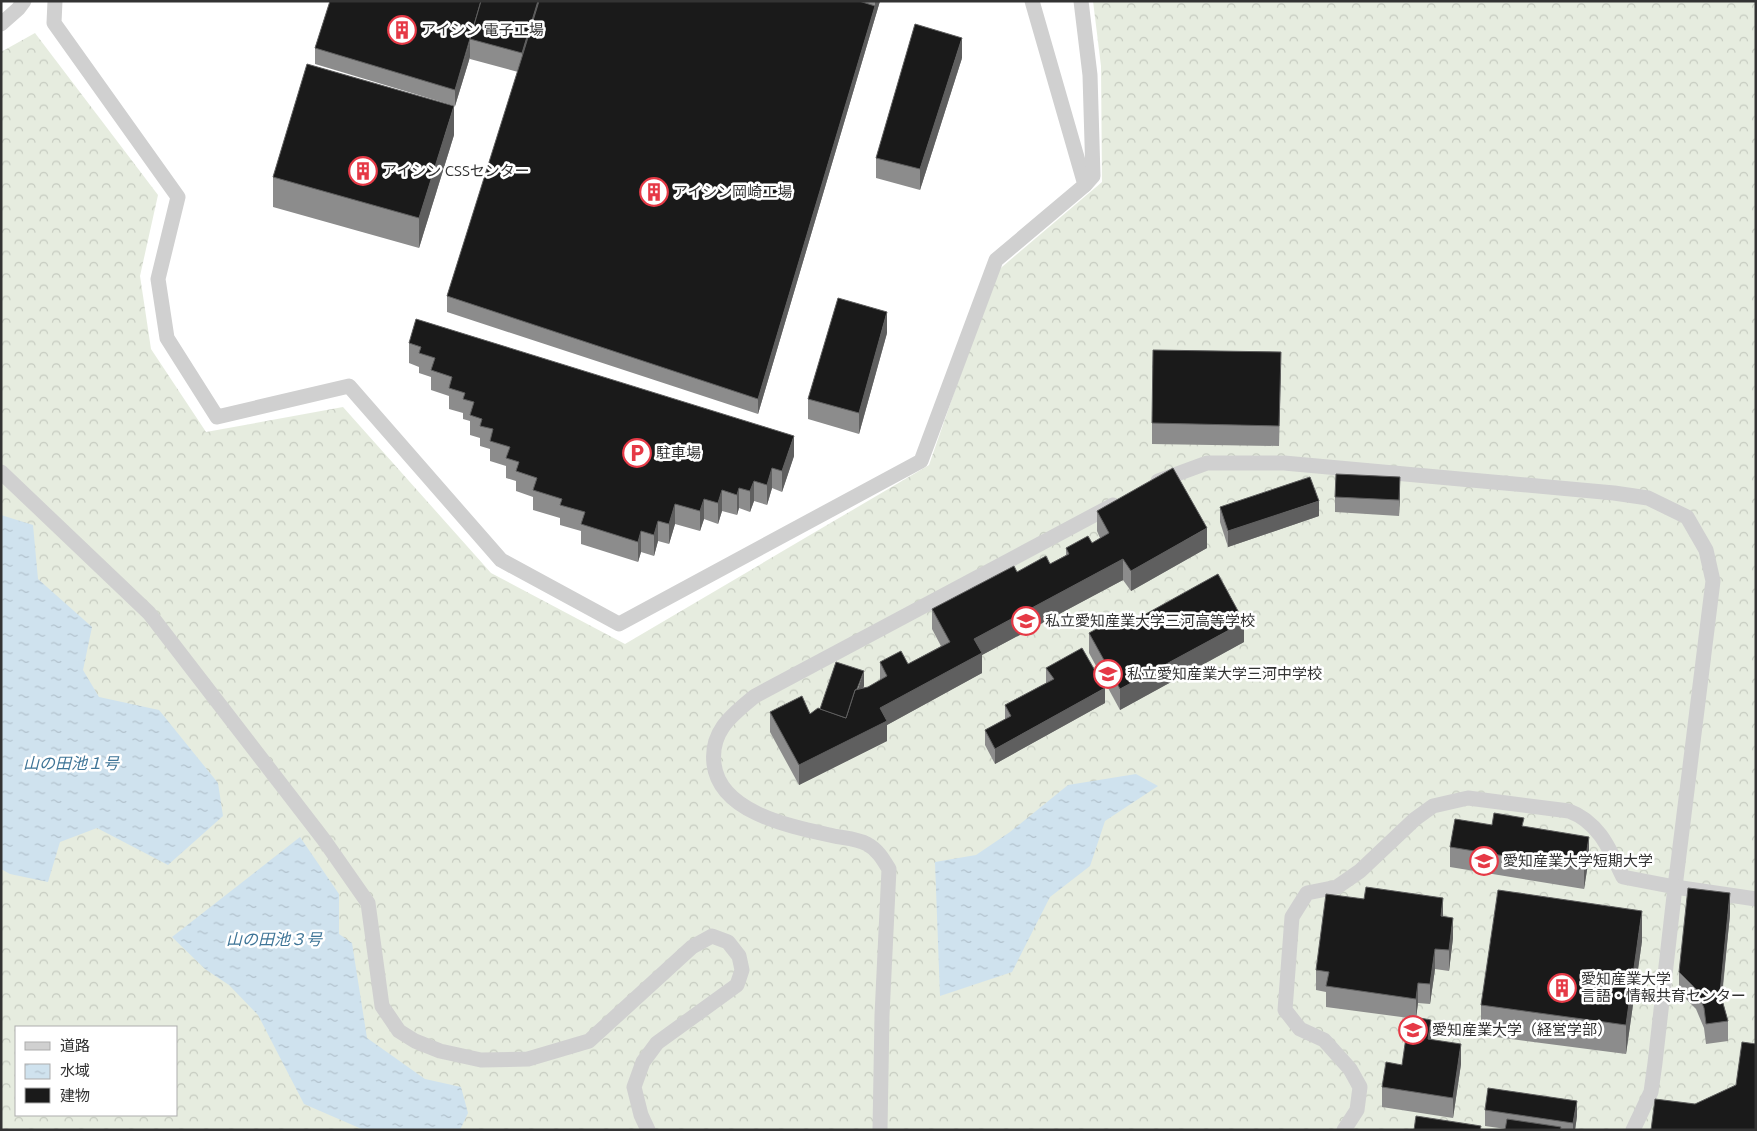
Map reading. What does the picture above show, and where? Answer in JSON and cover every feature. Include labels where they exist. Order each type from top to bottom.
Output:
[{"type":"street","points":[[1,24],[24,1]]},
{"type":"street","points":[[55,1],[54,23],[178,197],[158,279],[167,338],[217,417],[349,386],[501,560],[619,624],[921,461],[996,260],[1094,176],[1090,75],[1081,1]]},
{"type":"street","points":[[1032,1],[1085,185]]},
{"type":"street","points":[[1146,487],[1206,463],[1284,463],[1614,493],[1648,498],[1687,516],[1706,550],[1714,581],[1651,1092],[1633,1130]]},
{"type":"street","points":[[1,472],[149,613],[324,840],[368,903],[382,1006],[398,1031],[415,1041],[448,1053],[481,1060],[528,1059],[589,1041],[692,946],[712,936],[728,942],[740,956],[742,970],[737,985],[657,1043],[643,1062],[634,1087],[641,1115],[648,1130]]},
{"type":"street","points":[[880,1130],[882,1015],[890,869],[880,854],[866,843],[784,824],[746,807],[725,791],[715,774],[713,758],[716,738],[728,719],[755,696],[1129,496]]},
{"type":"street","points":[[1344,1130],[1357,1110],[1360,1087],[1350,1069],[1324,1040],[1300,1029],[1285,1010],[1292,917],[1307,893],[1337,887],[1360,871],[1415,819],[1433,806],[1468,798],[1569,811],[1582,816],[1596,830],[1607,844],[1623,877],[1756,899]]},
{"type":"green space","points":[[1093,1],[1756,1],[1756,1130],[1,1130],[1,52],[35,33],[158,195],[140,276],[151,349],[206,432],[343,407],[491,573],[625,644],[929,465],[996,272],[1102,182],[1101,66]]},
{"type":"water","name":"山の田池１号","points":[[1,515],[33,525],[38,579],[92,627],[83,670],[99,697],[159,710],[218,783],[223,816],[168,865],[97,828],[60,842],[48,882],[10,874],[1,869]]},
{"type":"water","points":[[1136,774],[1158,786],[1105,821],[1090,866],[1050,897],[1012,972],[940,996],[935,862],[976,855],[1010,832],[1068,785]]},
{"type":"water","name":"山の田池３号","points":[[300,837],[339,894],[339,934],[352,943],[367,1038],[425,1079],[461,1087],[468,1113],[460,1130],[364,1130],[304,1104],[258,1015],[229,985],[205,969],[172,937]]},
{"type":"building","name":"アイシン 電子工場","points":[[330,1],[481,1],[455,90],[315,48]]},
{"type":"building","points":[[481,1],[538,1],[522,53],[470,39]]},
{"type":"building","name":"アイシン岡崎工場","points":[[539,1],[859,1],[875,6],[758,399],[447,296]]},
{"type":"building","points":[[915,24],[962,38],[920,169],[876,158]]},
{"type":"building","name":"アイシン CSSセンター","points":[[307,64],[454,106],[419,218],[273,177]]},
{"type":"building","points":[[838,298],[887,312],[859,413],[808,399]]},
{"type":"building","name":"駐車場","points":[[416,319],[794,436],[782,471],[772,468],[767,485],[754,481],[750,491],[739,488],[737,495],[722,490],[718,503],[704,499],[700,511],[675,504],[669,524],[658,521],[654,535],[641,531],[638,542],[581,524],[585,512],[560,505],[562,499],[533,490],[537,478],[516,471],[519,462],[506,458],[510,447],[490,441],[493,429],[480,426],[482,419],[470,415],[474,402],[463,399],[465,393],[449,388],[452,377],[431,370],[435,358],[419,353],[421,347],[409,343]]},
{"type":"building","points":[[1153,350],[1281,352],[1279,426],[1152,423]]},
{"type":"building","points":[[1173,468],[1207,528],[1131,571],[1123,559],[974,639],[982,653],[880,708],[887,721],[799,765],[770,712],[802,696],[810,714],[818,708],[846,718],[855,690],[868,687],[887,676],[880,662],[901,651],[908,664],[950,642],[932,609],[1014,566],[1017,572],[1046,556],[1050,564],[1069,554],[1066,548],[1088,536],[1092,543],[1109,533],[1097,511]]},
{"type":"building","points":[[1336,474],[1400,477],[1399,500],[1335,497]]},
{"type":"building","points":[[1310,477],[1319,501],[1228,531],[1220,507]]},
{"type":"building","points":[[1218,574],[1244,622],[1120,689],[1089,633],[1130,611],[1135,620]]},
{"type":"building","points":[[1082,648],[1105,688],[995,749],[985,730],[1011,716],[1005,705],[1054,679],[1046,668]]},
{"type":"building","points":[[836,662],[864,671],[855,690],[846,718],[820,709]]},
{"type":"building","points":[[1494,813],[1524,818],[1522,826],[1589,837],[1584,869],[1450,847],[1455,819],[1492,825]]},
{"type":"building","points":[[1366,887],[1443,898],[1441,916],[1453,918],[1449,950],[1435,949],[1430,984],[1418,983],[1416,999],[1326,986],[1329,972],[1316,970],[1326,894],[1364,899]]},
{"type":"building","points":[[1688,888],[1730,893],[1720,993],[1728,1021],[1706,1024],[1704,1008],[1696,989],[1679,972]]},
{"type":"building","name":"愛知産業大学 言語・情報共育センター","points":[[1498,890],[1642,911],[1626,1025],[1481,1005]]},
{"type":"building","points":[[1409,1016],[1431,1020],[1428,1039],[1461,1044],[1453,1098],[1382,1087],[1386,1062],[1402,1065]]},
{"type":"building","points":[[1742,1042],[1756,1044],[1756,1130],[1651,1130],[1655,1099],[1695,1104],[1736,1085]]},
{"type":"building","points":[[1488,1088],[1577,1101],[1573,1123],[1485,1110]]},
{"type":"building","points":[[1416,1116],[1481,1126],[1480,1130],[1414,1130]]},
{"type":"building","points":[[1507,1119],[1561,1127],[1560,1130],[1505,1130]]},
{"type":"place","name":"アイシン 電子工場","points":[[402,30]]},
{"type":"place","name":"アイシン CSSセンター","points":[[363,171]]},
{"type":"place","name":"アイシン岡崎工場","points":[[654,192]]},
{"type":"place","name":"駐車場","points":[[637,453]]},
{"type":"place","name":"私立愛知産業大学三河高等学校","points":[[1026,621]]},
{"type":"place","name":"私立愛知産業大学三河中学校","points":[[1108,674]]},
{"type":"place","name":"愛知産業大学短期大学","points":[[1484,861]]},
{"type":"place","name":"愛知産業大学 言語・情報共育センター","points":[[1562,988]]},
{"type":"place","name":"愛知産業大学（経営学部）","points":[[1413,1030]]}]
